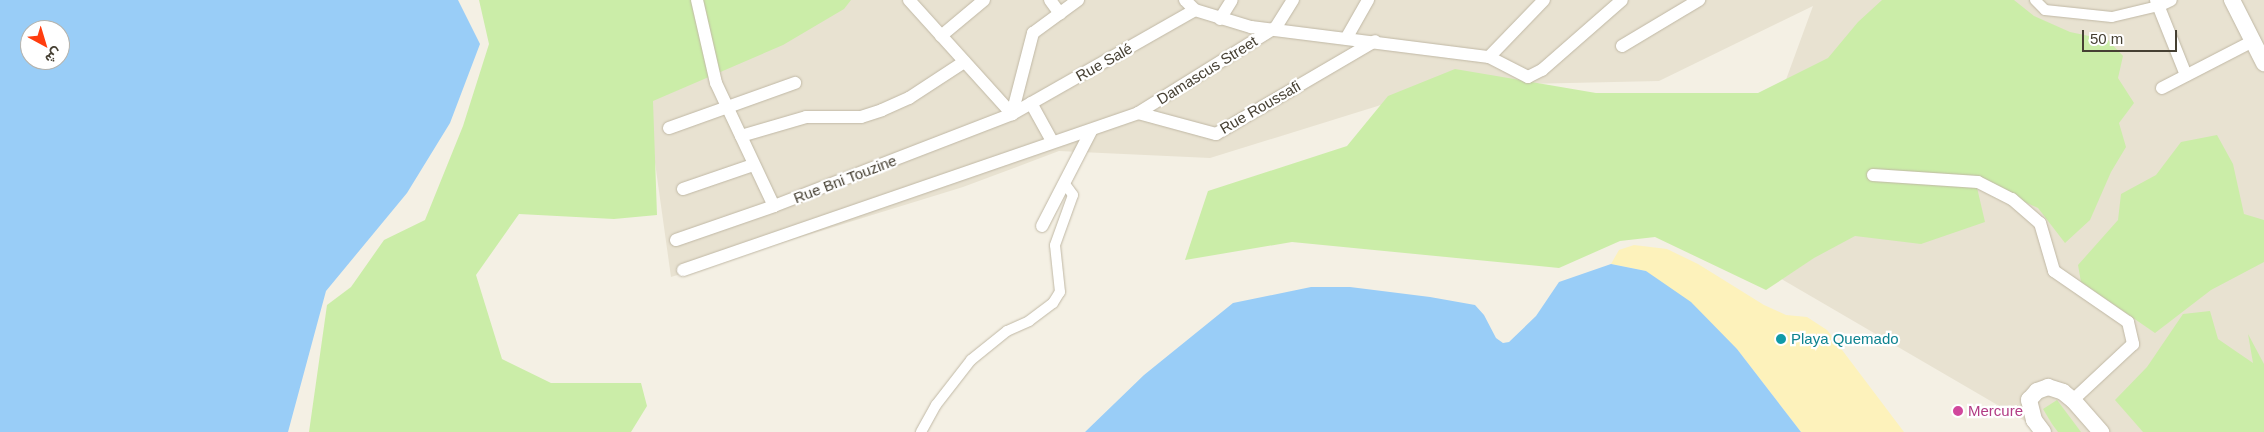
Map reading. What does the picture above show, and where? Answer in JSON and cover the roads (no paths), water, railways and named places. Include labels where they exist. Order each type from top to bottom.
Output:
[{"type":"street","points":[[697,0],[716,83],[774,206]]},
{"type":"street","points":[[909,0],[1012,114]]},
{"type":"street","points":[[941,36],[984,0]]},
{"type":"street","points":[[1050,0],[1060,14]]},
{"type":"street","points":[[1012,114],[1033,33],[1078,0]]},
{"type":"street","points":[[1185,0],[1196,10],[1220,19],[1251,26],[1489,57],[1528,77],[1534,75],[1622,0]]},
{"type":"street","points":[[1220,19],[1232,0]]},
{"type":"street","points":[[1276,28],[1293,0]]},
{"type":"street","points":[[1347,37],[1368,0]]},
{"type":"street","points":[[1489,57],[1544,0]]},
{"type":"street","points":[[1622,46],[1700,0]]},
{"type":"street","points":[[2035,0],[2045,10],[2112,17],[2170,0]]},
{"type":"street","points":[[2232,0],[2264,63]]},
{"type":"street","points":[[2157,3],[2186,75]]},
{"type":"street","name":"Rue Salé","points":[[1012,114],[1196,10]]},
{"type":"street","name":"Damascus Street","points":[[683,270],[1052,141],[1091,131],[1138,113],[1276,28]]},
{"type":"street","points":[[2162,88],[2253,40]]},
{"type":"street","name":"Rue Roussafi","points":[[1138,113],[1216,134],[1375,41]]},
{"type":"street","points":[[741,136],[806,117],[861,116],[882,110],[910,98],[964,62]]},
{"type":"street","points":[[669,128],[795,84]]},
{"type":"street","points":[[1031,103],[1052,141]]},
{"type":"street","name":"Rue Bni Touzine","points":[[676,240],[774,206],[1012,114]]},
{"type":"street","points":[[1042,226],[1091,131]]},
{"type":"street","points":[[683,189],[754,165]]},
{"type":"street","points":[[1873,175],[1978,182],[2012,200],[2040,223],[2054,271],[2128,322],[2133,344],[2073,400]]},
{"type":"street","points":[[921,432],[936,405],[971,360],[1007,331],[1029,321],[1053,303],[1060,292],[1055,245],[1073,195],[1065,184]]},
{"type":"street","points":[[2044,432],[2029,409],[2030,400],[2037,391],[2048,387],[2063,392],[2073,400],[2101,432]]},
{"type":"water","points":[[0,0],[458,0],[480,44],[450,123],[407,193],[326,291],[288,432],[0,432]]},
{"type":"water","points":[[1611,264],[1646,271],[1691,302],[1737,349],[1801,432],[1085,432],[1144,375],[1233,303],[1311,287],[1350,287],[1430,297],[1475,305],[1484,315],[1496,338],[1503,343],[1509,342],[1536,316],[1559,282]]},
{"type":"place","name":"Playa Quemado","points":[[1781,339]]},
{"type":"place","name":"Mercure","points":[[1958,411]]}]
